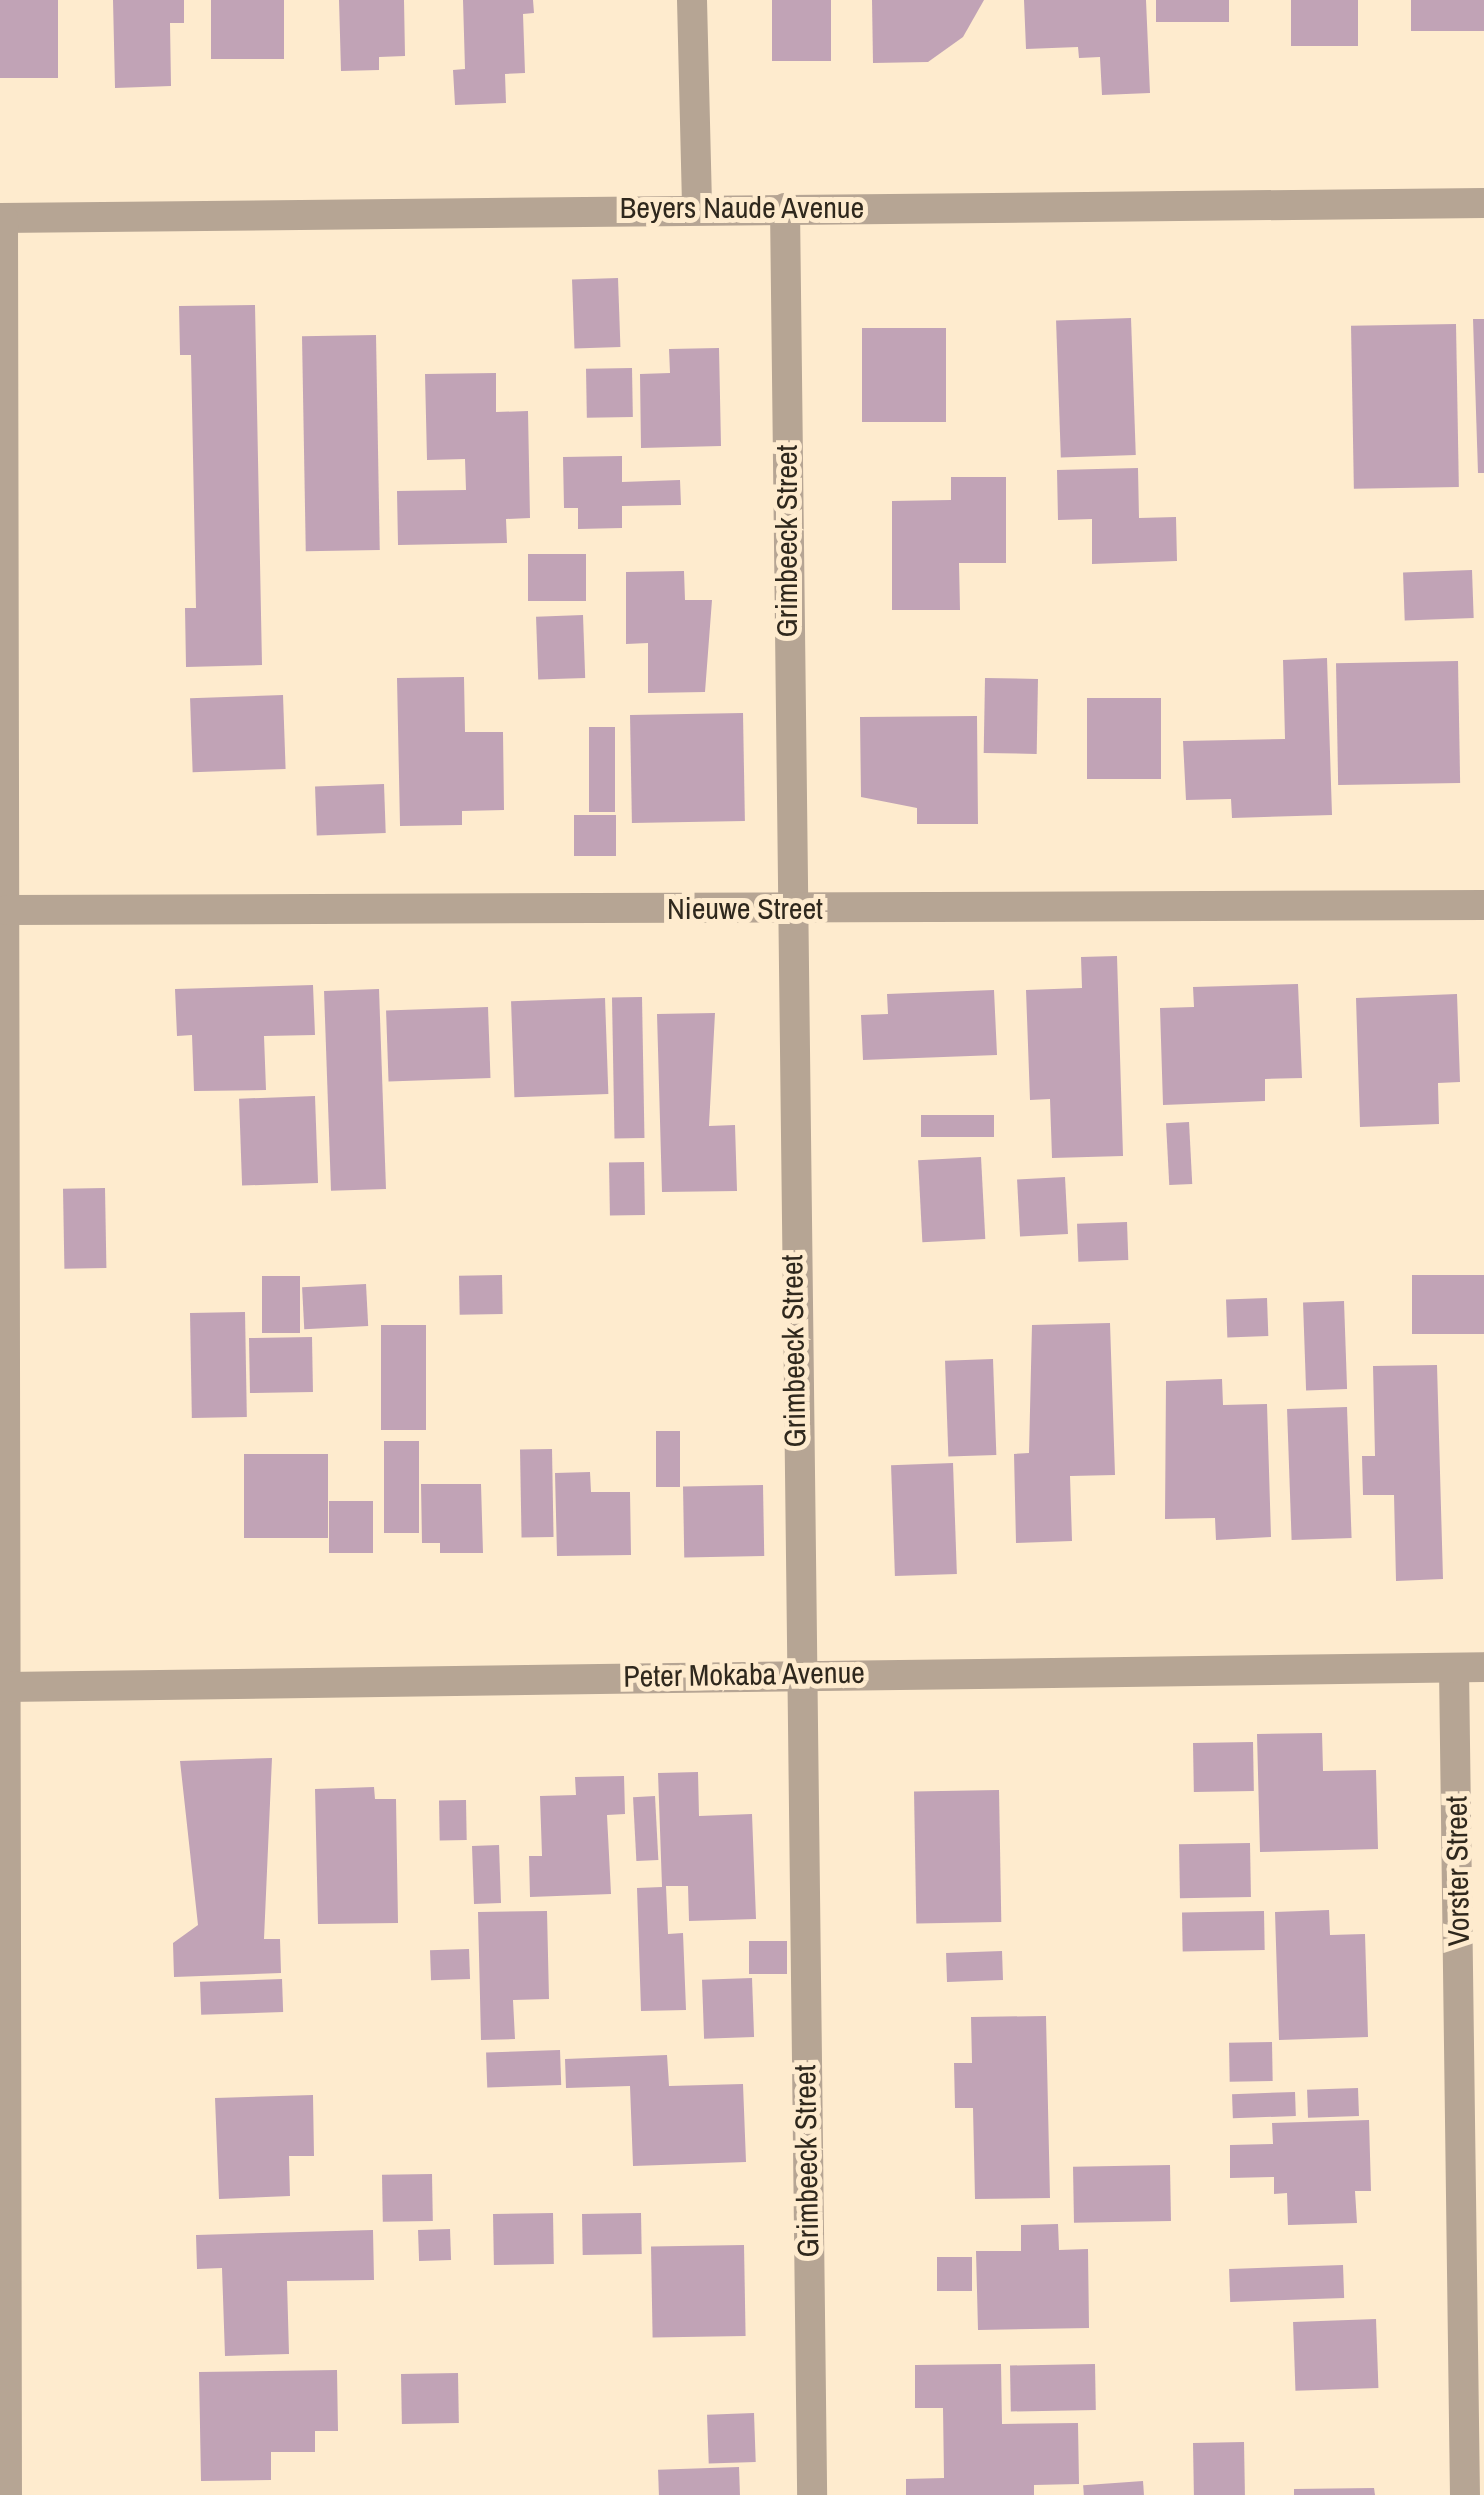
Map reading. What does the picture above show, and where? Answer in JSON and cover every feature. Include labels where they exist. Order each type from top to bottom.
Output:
[{"type":"street","points":[[692,0],[698,206]]},
{"type":"street","name":"Beyers Naude Avenue","points":[[1,218],[698,206],[1484,204]]},
{"type":"street","name":"Grimbeeck Street","points":[[784,208],[787,908],[812,2495]]},
{"type":"street","points":[[1,218],[6,910],[1,1417],[7,2495]]},
{"type":"street","name":"Nieuwe Street","points":[[6,910],[1484,904]]},
{"type":"street","name":"Peter Mokaba Avenue","points":[[5,1687],[798,1673],[1469,1668]]},
{"type":"street","name":"Vorster Street","points":[[1465,2495],[1469,1668]]},
{"type":"building","points":[[0,0],[58,0],[58,78],[0,78]]},
{"type":"building","points":[[113,0],[184,0],[184,23],[170,23],[171,86],[115,88]]},
{"type":"building","points":[[211,0],[284,0],[284,59],[211,59]]},
{"type":"building","points":[[339,0],[404,0],[405,56],[379,57],[379,70],[341,71]]},
{"type":"building","points":[[463,0],[533,0],[534,13],[523,14],[525,73],[505,74],[506,103],[455,105],[453,70],[465,69]]},
{"type":"building","points":[[772,0],[831,0],[831,61],[772,61]]},
{"type":"building","points":[[872,0],[984,0],[963,37],[928,62],[873,63]]},
{"type":"building","points":[[1024,0],[1146,0],[1150,93],[1102,95],[1100,57],[1079,58],[1078,47],[1026,49]]},
{"type":"building","points":[[1156,0],[1229,0],[1229,22],[1156,22]]},
{"type":"building","points":[[1291,0],[1358,0],[1358,46],[1291,46]]},
{"type":"building","points":[[1411,0],[1484,0],[1484,31],[1411,31]]},
{"type":"building","points":[[618,278],[620,347],[574,349],[572,280]]},
{"type":"building","points":[[255,305],[262,665],[186,667],[185,608],[196,608],[191,355],[180,355],[179,306]]},
{"type":"building","points":[[1131,318],[1136,455],[1061,458],[1056,321]]},
{"type":"building","points":[[1473,319],[1484,319],[1484,473],[1478,473]]},
{"type":"building","points":[[1456,324],[1459,487],[1354,489],[1351,326]]},
{"type":"building","points":[[862,328],[946,328],[946,422],[862,422]]},
{"type":"building","points":[[376,335],[380,550],[306,551],[302,336]]},
{"type":"building","points":[[719,348],[721,446],[641,448],[640,374],[670,373],[669,349]]},
{"type":"building","points":[[632,368],[633,417],[587,418],[586,369]]},
{"type":"building","points":[[496,373],[496,412],[528,411],[530,518],[506,519],[507,543],[398,545],[397,491],[466,490],[465,459],[427,460],[425,374]]},
{"type":"building","points":[[622,456],[622,482],[680,480],[681,505],[622,506],[622,528],[578,529],[578,508],[564,508],[563,457]]},
{"type":"building","points":[[1138,468],[1139,518],[1176,517],[1177,561],[1092,564],[1092,519],[1058,520],[1057,470]]},
{"type":"building","points":[[951,477],[1006,477],[1006,563],[959,563],[960,610],[892,610],[892,501],[951,500]]},
{"type":"building","points":[[528,554],[586,554],[586,601],[528,601]]},
{"type":"building","points":[[1472,570],[1474,618],[1405,620],[1403,572]]},
{"type":"building","points":[[684,571],[685,600],[712,600],[705,692],[648,693],[648,643],[626,644],[626,572]]},
{"type":"building","points":[[583,615],[585,678],[538,680],[536,617]]},
{"type":"building","points":[[1327,658],[1332,815],[1232,818],[1231,799],[1186,800],[1183,741],[1285,739],[1283,660]]},
{"type":"building","points":[[1458,661],[1460,783],[1338,785],[1336,663]]},
{"type":"building","points":[[464,677],[465,732],[503,732],[504,810],[462,811],[462,825],[400,826],[397,678]]},
{"type":"building","points":[[985,678],[1038,679],[1037,754],[984,753]]},
{"type":"building","points":[[283,695],[286,769],[193,772],[190,698]]},
{"type":"building","points":[[1087,698],[1161,698],[1161,779],[1087,779]]},
{"type":"building","points":[[743,713],[745,821],[632,823],[630,715]]},
{"type":"building","points":[[977,716],[978,824],[917,824],[917,808],[861,797],[860,717]]},
{"type":"building","points":[[589,727],[615,727],[615,812],[589,812]]},
{"type":"building","points":[[384,784],[386,833],[317,835],[315,786]]},
{"type":"building","points":[[574,815],[616,815],[616,856],[574,856]]},
{"type":"building","points":[[1117,956],[1123,1156],[1052,1158],[1050,1099],[1030,1100],[1026,990],[1082,988],[1081,957]]},
{"type":"building","points":[[1298,984],[1302,1078],[1265,1079],[1265,1101],[1163,1105],[1160,1008],[1194,1007],[1193,987]]},
{"type":"building","points":[[313,985],[315,1035],[264,1036],[266,1090],[194,1091],[192,1035],[177,1036],[175,989]]},
{"type":"building","points":[[379,989],[386,1189],[331,1191],[324,991]]},
{"type":"building","points":[[994,990],[997,1055],[863,1060],[861,1015],[888,1014],[887,994]]},
{"type":"building","points":[[1457,994],[1460,1082],[1438,1083],[1439,1124],[1360,1127],[1356,998]]},
{"type":"building","points":[[642,997],[644,1138],[614,1139],[612,998]]},
{"type":"building","points":[[605,998],[608,1094],[514,1097],[511,1001]]},
{"type":"building","points":[[488,1007],[490,1078],[389,1082],[386,1011]]},
{"type":"building","points":[[715,1013],[709,1126],[735,1125],[737,1191],[662,1192],[657,1014]]},
{"type":"building","points":[[315,1096],[318,1183],[242,1186],[239,1099]]},
{"type":"building","points":[[921,1115],[994,1115],[994,1137],[921,1137]]},
{"type":"building","points":[[1189,1122],[1192,1184],[1169,1185],[1166,1123]]},
{"type":"building","points":[[981,1157],[985,1239],[922,1242],[918,1160]]},
{"type":"building","points":[[644,1162],[645,1215],[610,1216],[609,1163]]},
{"type":"building","points":[[1065,1177],[1068,1234],[1020,1236],[1017,1180]]},
{"type":"building","points":[[105,1188],[106,1268],[64,1269],[63,1189]]},
{"type":"building","points":[[1127,1222],[1128,1260],[1078,1262],[1077,1224]]},
{"type":"building","points":[[502,1275],[503,1314],[460,1315],[459,1276]]},
{"type":"building","points":[[1412,1275],[1484,1275],[1484,1334],[1412,1334]]},
{"type":"building","points":[[262,1276],[300,1276],[300,1333],[262,1333]]},
{"type":"building","points":[[366,1284],[368,1326],[304,1329],[302,1287]]},
{"type":"building","points":[[1267,1298],[1268,1336],[1227,1337],[1226,1299]]},
{"type":"building","points":[[1344,1301],[1347,1389],[1306,1390],[1303,1302]]},
{"type":"building","points":[[245,1312],[247,1417],[192,1418],[190,1313]]},
{"type":"building","points":[[1110,1323],[1115,1475],[1070,1476],[1072,1541],[1016,1543],[1014,1454],[1029,1453],[1032,1325]]},
{"type":"building","points":[[381,1325],[426,1325],[426,1430],[381,1430]]},
{"type":"building","points":[[312,1337],[313,1392],[250,1393],[249,1338]]},
{"type":"building","points":[[993,1359],[996,1455],[948,1457],[945,1361]]},
{"type":"building","points":[[1437,1365],[1443,1579],[1396,1581],[1394,1495],[1363,1495],[1362,1456],[1375,1456],[1373,1366]]},
{"type":"building","points":[[1222,1379],[1223,1405],[1267,1404],[1271,1537],[1216,1540],[1215,1518],[1165,1519],[1166,1381]]},
{"type":"building","points":[[1347,1407],[1352,1538],[1292,1540],[1287,1409]]},
{"type":"building","points":[[656,1431],[680,1431],[680,1487],[656,1487]]},
{"type":"building","points":[[384,1441],[419,1441],[419,1533],[384,1533]]},
{"type":"building","points":[[552,1449],[554,1537],[522,1538],[520,1450]]},
{"type":"building","points":[[244,1454],[328,1454],[328,1538],[244,1538]]},
{"type":"building","points":[[953,1463],[957,1574],[895,1576],[891,1465]]},
{"type":"building","points":[[590,1472],[591,1492],[630,1492],[631,1555],[557,1556],[555,1473]]},
{"type":"building","points":[[421,1484],[481,1484],[483,1553],[440,1553],[440,1543],[422,1543]]},
{"type":"building","points":[[763,1485],[764,1556],[684,1557],[683,1486]]},
{"type":"building","points":[[329,1501],[373,1501],[373,1553],[329,1553]]},
{"type":"building","points":[[1322,1733],[1323,1771],[1376,1770],[1378,1849],[1260,1852],[1257,1734]]},
{"type":"building","points":[[1253,1742],[1254,1791],[1194,1792],[1193,1743]]},
{"type":"building","points":[[272,1758],[264,1939],[280,1939],[281,1973],[174,1977],[173,1943],[198,1925],[180,1761]]},
{"type":"building","points":[[698,1772],[699,1816],[752,1814],[756,1919],[689,1921],[688,1886],[666,1886],[668,1934],[683,1933],[686,2010],[641,2011],[637,1888],[662,1887],[658,1773]]},
{"type":"building","points":[[624,1776],[625,1814],[607,1815],[611,1894],[530,1897],[529,1856],[542,1856],[540,1796],[576,1795],[575,1777]]},
{"type":"building","points":[[374,1787],[375,1799],[396,1799],[398,1923],[318,1924],[315,1789]]},
{"type":"building","points":[[999,1790],[1001,1922],[916,1923],[914,1791]]},
{"type":"building","points":[[655,1796],[658,1860],[636,1861],[633,1797]]},
{"type":"building","points":[[439,1800],[466,1800],[467,1840],[440,1840]]},
{"type":"building","points":[[1250,1843],[1251,1897],[1180,1898],[1179,1844]]},
{"type":"building","points":[[499,1845],[501,1903],[474,1904],[472,1846]]},
{"type":"building","points":[[1329,1910],[1330,1935],[1365,1934],[1368,2037],[1279,2040],[1275,1912]]},
{"type":"building","points":[[547,1911],[549,1999],[513,2000],[515,2039],[481,2040],[478,1912]]},
{"type":"building","points":[[1264,1911],[1265,1950],[1183,1951],[1182,1912]]},
{"type":"building","points":[[749,1941],[787,1941],[787,1974],[749,1974]]},
{"type":"building","points":[[469,1949],[470,1979],[431,1980],[430,1950]]},
{"type":"building","points":[[1002,1951],[1003,1980],[947,1982],[946,1953]]},
{"type":"building","points":[[752,1978],[754,2037],[704,2039],[702,1980]]},
{"type":"building","points":[[282,1979],[283,2012],[201,2015],[200,1982]]},
{"type":"building","points":[[1046,2016],[1050,2198],[975,2199],[973,2108],[955,2108],[954,2063],[972,2063],[971,2017]]},
{"type":"building","points":[[1272,2042],[1273,2081],[1230,2082],[1229,2043]]},
{"type":"building","points":[[560,2050],[561,2085],[487,2088],[486,2053]]},
{"type":"building","points":[[667,2055],[669,2086],[743,2084],[746,2162],[633,2166],[630,2086],[566,2088],[565,2059]]},
{"type":"building","points":[[1358,2088],[1359,2116],[1308,2118],[1307,2090]]},
{"type":"building","points":[[1295,2092],[1296,2116],[1233,2118],[1232,2094]]},
{"type":"building","points":[[313,2095],[314,2156],[289,2156],[290,2196],[219,2199],[215,2098]]},
{"type":"building","points":[[1369,2120],[1371,2191],[1355,2191],[1357,2223],[1288,2225],[1287,2193],[1274,2194],[1274,2177],[1230,2178],[1230,2145],[1273,2144],[1272,2123]]},
{"type":"building","points":[[1170,2165],[1171,2221],[1074,2223],[1073,2167]]},
{"type":"building","points":[[432,2174],[433,2221],[383,2222],[382,2175]]},
{"type":"building","points":[[553,2213],[554,2264],[494,2265],[493,2214]]},
{"type":"building","points":[[641,2213],[642,2254],[583,2255],[582,2214]]},
{"type":"building","points":[[1058,2224],[1059,2250],[1088,2249],[1089,2328],[978,2330],[976,2251],[1021,2251],[1021,2225]]},
{"type":"building","points":[[450,2229],[451,2260],[419,2261],[418,2230]]},
{"type":"building","points":[[373,2230],[374,2280],[287,2281],[289,2354],[225,2356],[222,2268],[197,2269],[196,2235]]},
{"type":"building","points":[[744,2245],[746,2336],[653,2338],[651,2247]]},
{"type":"building","points":[[937,2257],[972,2257],[972,2291],[937,2291]]},
{"type":"building","points":[[1343,2265],[1344,2298],[1230,2302],[1229,2269]]},
{"type":"building","points":[[1376,2319],[1378,2388],[1295,2391],[1293,2322]]},
{"type":"building","points":[[1001,2364],[1002,2424],[1078,2423],[1079,2484],[1034,2485],[1034,2495],[906,2495],[906,2479],[944,2478],[943,2408],[915,2408],[915,2365]]},
{"type":"building","points":[[1095,2364],[1096,2410],[1011,2411],[1010,2365]]},
{"type":"building","points":[[337,2370],[338,2431],[315,2431],[315,2452],[271,2452],[271,2480],[201,2481],[199,2372]]},
{"type":"building","points":[[458,2373],[459,2423],[402,2424],[401,2374]]},
{"type":"building","points":[[754,2413],[756,2462],[709,2464],[707,2415]]},
{"type":"building","points":[[1244,2442],[1245,2495],[1194,2495],[1193,2443]]},
{"type":"building","points":[[739,2467],[740,2495],[659,2495],[658,2470]]},
{"type":"building","points":[[1143,2481],[1144,2495],[1084,2495],[1083,2485]]},
{"type":"building","points":[[1374,2488],[1375,2495],[1294,2495],[1294,2489]]}]
